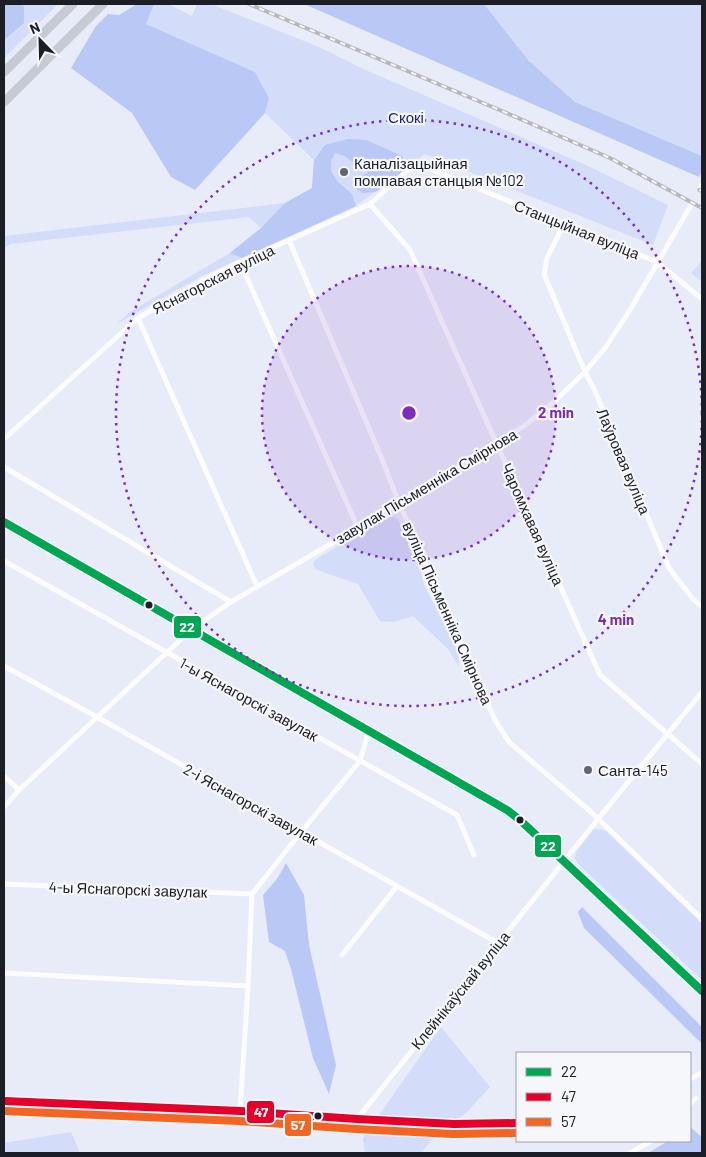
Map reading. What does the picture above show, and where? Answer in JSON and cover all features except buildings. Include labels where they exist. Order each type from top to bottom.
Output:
[{"type":"highway","points":[[4,72],[72,4]]},
{"type":"highway","points":[[4,102],[104,4]]},
{"type":"main road","points":[[4,522],[507,810],[564,861],[702,992]]},
{"type":"street","name":"Яснагорская вуліца","points":[[4,439],[138,318],[204,280],[240,262],[370,204],[416,163]]},
{"type":"street","name":"Станцыйная вуліца","points":[[416,163],[657,262],[702,299]]},
{"type":"street","name":"Чаромхавая вуліца","points":[[370,204],[410,250],[600,675],[702,764]]},
{"type":"street","name":"завулак Пісьменніка Смірнова","points":[[192,629],[257,586],[358,528],[497,443],[524,426],[555,401],[585,372],[604,348],[630,310],[690,205]]},
{"type":"street","name":"Лаўровая вуліца","points":[[564,224],[547,258],[544,274],[669,568],[693,599],[702,607]]},
{"type":"street","name":"вуліца Пісьменніка Смірнова","points":[[289,240],[399,503],[495,720],[510,742],[598,818],[702,919]]},
{"type":"street","points":[[240,262],[358,528]]},
{"type":"street","points":[[138,318],[257,586]]},
{"type":"street","points":[[4,467],[231,602]]},
{"type":"street","name":"1-ы Яснагорскі завулак","points":[[4,561],[457,815],[474,855]]},
{"type":"street","points":[[4,807],[19,790],[192,629]]},
{"type":"street","name":"2-і Яснагорскі завулак","points":[[4,666],[498,943]]},
{"type":"street","name":"Клейнікаўскай вуліца","points":[[357,1119],[598,818],[702,692]]},
{"type":"street","points":[[240,1111],[252,894],[360,761],[369,730]]},
{"type":"street","points":[[4,776],[19,790]]},
{"type":"street","name":"4-ы Яснагорскі завулак","points":[[4,884],[252,894]]},
{"type":"street","points":[[342,955],[397,886]]},
{"type":"street","points":[[4,974],[248,986]]},
{"type":"street","points":[[691,1103],[696,1098]]},
{"type":"street","points":[[4,1101],[240,1111],[454,1124],[516,1124]]},
{"type":"street","points":[[630,1153],[648,1142]]},
{"type":"green space","points":[[21,4],[58,4],[4,58],[4,40],[24,23],[24,6]]},
{"type":"green space","name":"Скокі","points":[[154,4],[168,4],[192,16],[197,4],[211,4],[319,47],[361,68],[588,166],[668,205],[653,245],[425,154],[356,206],[202,276],[116,324],[130,312],[230,253],[261,228],[249,217],[11,244],[4,248],[4,236],[285,203],[312,188],[314,160],[265,113],[269,98],[255,72],[146,24]]},
{"type":"green space","points":[[484,4],[702,4],[702,156],[575,102],[529,61]]},
{"type":"green space","points":[[702,261],[702,282],[691,273]]},
{"type":"green space","points":[[388,515],[397,518],[408,539],[408,547],[420,569],[424,585],[458,652],[459,667],[448,649],[413,616],[393,622],[380,621],[358,584],[317,570],[313,565],[315,560]]},
{"type":"green space","points":[[594,829],[606,831],[702,924],[702,980],[577,863],[575,857],[577,851]]},
{"type":"green space","points":[[441,1027],[490,1087],[467,1112],[438,1133],[421,1153],[365,1153],[363,1138]]},
{"type":"green space","points":[[71,1132],[80,1153],[4,1153],[4,1143]]},
{"type":"shaded area","points":[[4,4],[21,4],[24,6],[24,23],[4,40]]},
{"type":"shaded area","points":[[137,4],[154,4],[146,24],[255,72],[269,98],[265,113],[195,190],[171,177],[132,113],[71,68],[96,26],[108,14],[119,15]]},
{"type":"shaded area","points":[[304,4],[484,4],[529,61],[575,102],[702,156],[702,171],[699,177]]},
{"type":"shaded area","points":[[348,139],[366,140],[402,156],[407,168],[376,192],[362,193],[355,188],[354,182],[368,172],[364,163],[352,162],[345,156],[335,153],[331,161],[331,171],[338,182],[352,194],[356,206],[242,258],[230,253],[261,228],[285,203],[312,188],[314,160],[325,145]]},
{"type":"shaded area","points":[[286,863],[304,895],[309,945],[336,1065],[329,1094],[313,1058],[285,951],[269,942],[263,895],[277,879]]},
{"type":"shaded area","points":[[582,907],[702,1027],[702,1044],[584,928],[578,912]]},
{"type":"shaded area","points":[[691,1128],[702,1137],[702,1153],[648,1153],[666,1142],[691,1142]]},
{"type":"railway","points":[[249,4],[610,158],[702,208]]},
{"type":"transit line","name":"22","points":[[4,522],[507,810],[520,820],[702,991]]},
{"type":"transit line","name":"47","points":[[4,1101],[240,1111],[454,1124],[516,1123]]},
{"type":"transit line","name":"57","points":[[4,1111],[239,1121],[453,1134],[516,1133]]},
{"type":"place","name":"Каналізацыйная помпавая станцыя №102","points":[[344,172]]},
{"type":"place","name":"Санта-145","points":[[588,770]]}]
